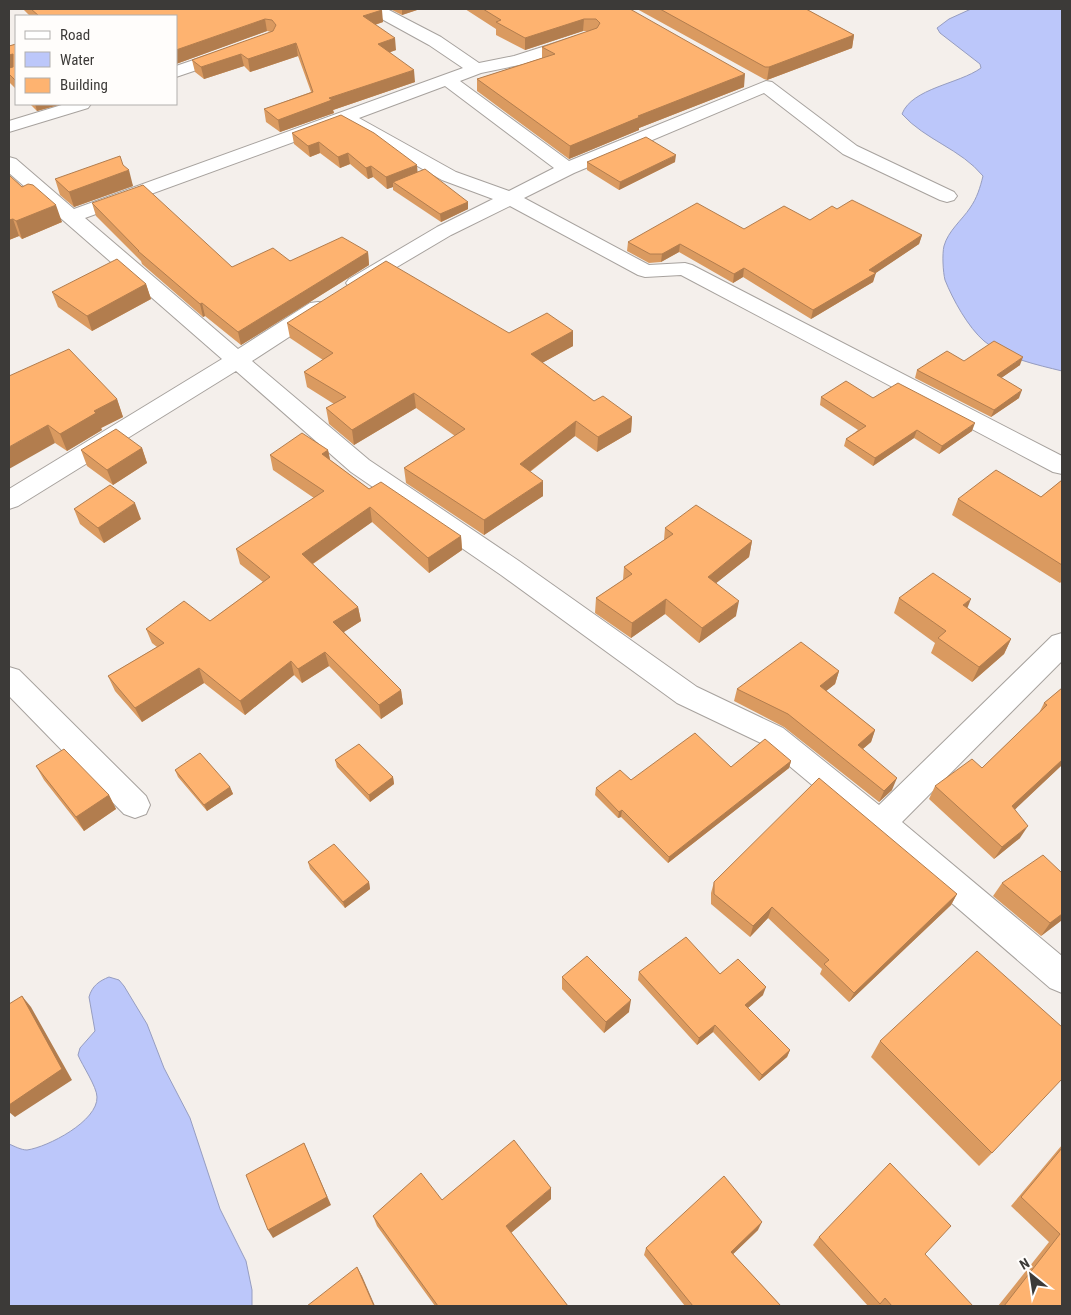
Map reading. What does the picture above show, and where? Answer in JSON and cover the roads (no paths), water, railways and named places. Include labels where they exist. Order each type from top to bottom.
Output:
[{"type":"street","points":[[375,9],[435,41],[476,69]]},
{"type":"street","points":[[71,217],[447,79],[476,69],[518,60],[590,36]]},
{"type":"street","points":[[178,71],[240,49]]},
{"type":"street","points":[[447,79],[567,168]]},
{"type":"street","points":[[9,500],[237,360],[389,262],[436,235],[567,168],[754,83],[766,86],[850,150],[947,196]]},
{"type":"street","points":[[9,127],[79,105]]},
{"type":"street","points":[[345,117],[449,176],[510,198],[645,270],[685,269],[1062,466]]},
{"type":"street","points":[[9,163],[360,466],[510,568],[686,695],[773,736],[1062,977]]},
{"type":"street","points":[[880,824],[1062,644]]},
{"type":"street","points":[[9,678],[135,805]]},
{"type":"water","points":[[971,9],[1062,9],[1062,371],[1021,360],[992,347],[978,335],[961,313],[945,280],[943,249],[949,235],[975,200],[983,176],[964,159],[921,131],[902,114],[907,105],[915,98],[972,74],[981,68],[980,64],[940,33],[937,28],[949,19]]},
{"type":"water","points":[[109,977],[119,980],[124,986],[147,1024],[164,1068],[190,1118],[220,1209],[246,1261],[252,1290],[252,1306],[9,1306],[9,1144],[27,1150],[47,1144],[81,1124],[95,1106],[96,1093],[78,1055],[80,1048],[95,1031],[89,997],[90,993],[96,984]]}]
